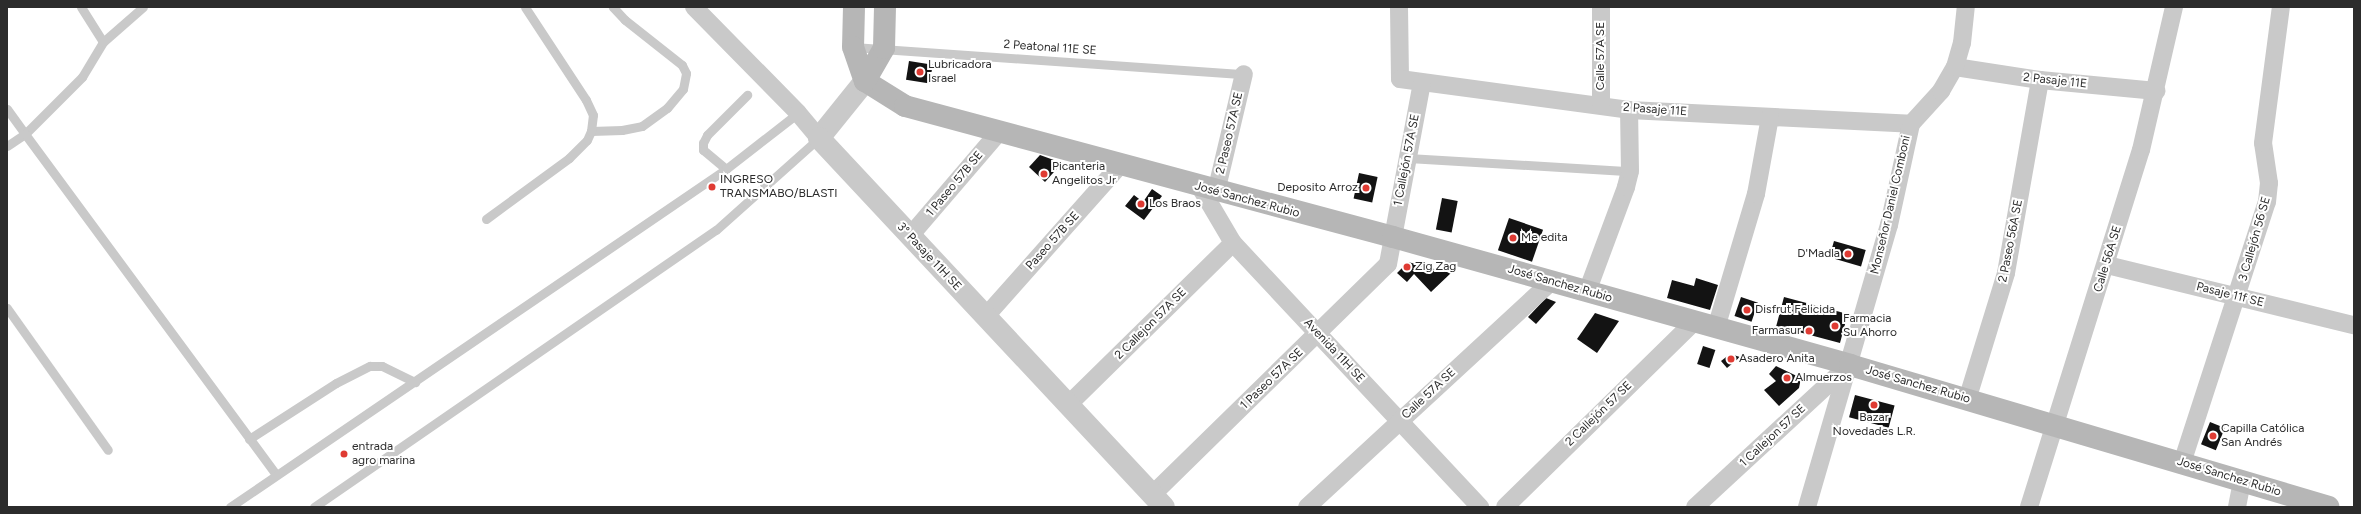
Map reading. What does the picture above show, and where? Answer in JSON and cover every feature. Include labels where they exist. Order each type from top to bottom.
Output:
[{"type":"main road","points":[[854,7],[853,48],[865,81]]},
{"type":"main road","points":[[865,81],[884,48],[885,7]]},
{"type":"main road","name":"José Sanchez Rubio","points":[[865,81],[906,106],[1208,190],[1393,237],[1850,365],[2328,507]]},
{"type":"street","name":"3° Pasaje 11H SE","points":[[694,7],[798,113],[818,138],[1158,501]]},
{"type":"street","points":[[711,25],[712,7]]},
{"type":"street","name":"2 Pasaje 11E","points":[[1399,7],[1400,79],[1629,110],[1911,124]]},
{"type":"street","name":"Calle 57A SE","points":[[1601,7],[1601,105]]},
{"type":"street","name":"Monseñor Daniel Comboni","points":[[1807,507],[1850,365],[1889,225],[1911,124],[1941,91],[1955,67],[1962,43],[1966,7]]},
{"type":"street","name":"Calle 56A SE","points":[[2029,507],[2053,425],[2107,265],[2156,91],[2174,7]]},
{"type":"street","name":"3 Callejón 56 SE","points":[[2182,463],[2238,297],[2267,202],[2269,183],[2263,143],[2281,7]]},
{"type":"street","name":"2 Pasaje 11E","points":[[1955,67],[2040,80],[2156,91]]},
{"type":"street","name":"2 Paseo 57A SE","points":[[1208,190],[1244,74]]},
{"type":"street","name":"2 Paseo 56A SE","points":[[1968,400],[2006,273],[2040,80]]},
{"type":"street","points":[[818,138],[865,81]]},
{"type":"street","name":"1 Callejón 57A SE","points":[[1393,237],[1422,83]]},
{"type":"street","points":[[1587,292],[1626,187],[1630,171],[1629,110]]},
{"type":"street","points":[[1716,328],[1756,194],[1770,117]]},
{"type":"street","name":"1 Paseo 57B SE","points":[[910,236],[1000,131]]},
{"type":"street","name":"Paseo 57B SE","points":[[986,316],[1120,165]]},
{"type":"street","name":"Avenida 11H SE","points":[[1208,190],[1233,243],[1480,507]]},
{"type":"street","name":"1 Paseo 57A SE","points":[[1158,501],[1318,334],[1388,264],[1393,237]]},
{"type":"street","name":"2 Callejon 57A SE","points":[[1068,405],[1233,243]]},
{"type":"street","name":"Pasaje 11f SE","points":[[2107,265],[2354,325]]},
{"type":"street","name":"Calle 57A SE","points":[[1307,507],[1551,282]]},
{"type":"street","name":"2 Callejón 57 SE","points":[[1505,507],[1694,322]]},
{"type":"street","name":"1 Callejon 57 SE","points":[[1695,507],[1850,365]]},
{"type":"street","points":[[2238,507],[2242,481]]},
{"type":"lane","points":[[81,7],[103,42]]},
{"type":"lane","points":[[7,146],[25,134],[82,77],[103,42],[143,7]]},
{"type":"lane","points":[[486,219],[570,158],[587,140],[591,131],[593,115],[586,100],[525,7]]},
{"type":"lane","points":[[591,131],[622,130],[642,126],[667,108],[683,89],[686,73],[682,65],[625,20],[612,7]]},
{"type":"lane","name":"2 Peatonal 11E SE","points":[[853,48],[884,48],[1244,74]]},
{"type":"lane","points":[[726,169],[703,150],[703,143],[707,136],[747,95]]},
{"type":"lane","points":[[7,109],[276,475]]},
{"type":"lane","points":[[230,507],[726,169],[798,113]]},
{"type":"lane","points":[[314,507],[716,230],[818,138]]},
{"type":"lane","points":[[1408,158],[1630,171]]},
{"type":"lane","points":[[7,308],[108,450]]},
{"type":"lane","points":[[249,439],[336,383],[370,366],[382,366],[415,382]]},
{"type":"building","name":"Lubricadora Israel","points":[[909,61],[933,65],[930,84],[906,80]]},
{"type":"building","name":"Picanteria Angelitos Jr","points":[[1040,155],[1062,163],[1045,182],[1029,167]]},
{"type":"building","name":"Deposito Arroz","points":[[1359,173],[1378,177],[1372,202],[1354,198]]},
{"type":"building","name":"Los Braos","points":[[1152,189],[1162,196],[1144,220],[1125,206],[1134,195],[1143,202]]},
{"type":"building","points":[[1442,198],[1458,201],[1452,232],[1436,229]]},
{"type":"building","points":[[1509,218],[1543,230],[1532,262],[1498,250]]},
{"type":"building","name":"D'Madla","points":[[1834,241],[1866,250],[1861,266],[1829,257]]},
{"type":"building","points":[[1408,262],[1451,273],[1431,292],[1414,274],[1407,282],[1397,273]]},
{"type":"building","points":[[1696,278],[1718,285],[1710,310],[1667,298],[1672,280],[1694,286]]},
{"type":"building","name":"Disfrut Felicida","points":[[1741,297],[1758,303],[1752,322],[1734,316]]},
{"type":"building","points":[[1784,297],[1848,314],[1840,343],[1776,326]]},
{"type":"building","points":[[1546,298],[1556,302],[1536,324],[1528,317]]},
{"type":"building","points":[[1595,313],[1619,321],[1597,353],[1577,339]]},
{"type":"building","points":[[1703,346],[1715,350],[1709,368],[1697,364]]},
{"type":"building","name":"Asadero Anita","points":[[1730,354],[1740,357],[1727,368],[1721,361]]},
{"type":"building","points":[[1776,366],[1801,378],[1799,388],[1779,406],[1764,390],[1776,381],[1769,374]]},
{"type":"building","points":[[1855,395],[1895,406],[1889,428],[1849,417]]},
{"type":"building","name":"Capilla Católica San Andrés","points":[[2210,422],[2225,428],[2216,450],[2201,444]]},
{"type":"place","name":"Lubricadora Israel","points":[[920,72]]},
{"type":"place","name":"Picanteria Angelitos Jr","points":[[1044,174]]},
{"type":"place","name":"INGRESO TRANSMABO/BLASTI","points":[[712,187]]},
{"type":"place","name":"Deposito Arroz","points":[[1366,188]]},
{"type":"place","name":"Los Braos","points":[[1141,204]]},
{"type":"place","name":"Me edita","points":[[1513,238]]},
{"type":"place","name":"D'Madla","points":[[1848,254]]},
{"type":"place","name":"Zig Zag","points":[[1407,267]]},
{"type":"place","name":"Disfrut Felicida","points":[[1747,310]]},
{"type":"place","name":"Farmacia Su Ahorro","points":[[1835,326]]},
{"type":"place","name":"Farmasur","points":[[1809,331]]},
{"type":"place","name":"Asadero Anita","points":[[1731,359]]},
{"type":"place","name":"Almuerzos","points":[[1787,378]]},
{"type":"place","name":"Bazar Novedades L.R.","points":[[1874,405]]},
{"type":"place","name":"Capilla Católica San Andrés","points":[[2213,436]]},
{"type":"place","name":"entrada agro marina","points":[[344,454]]}]
